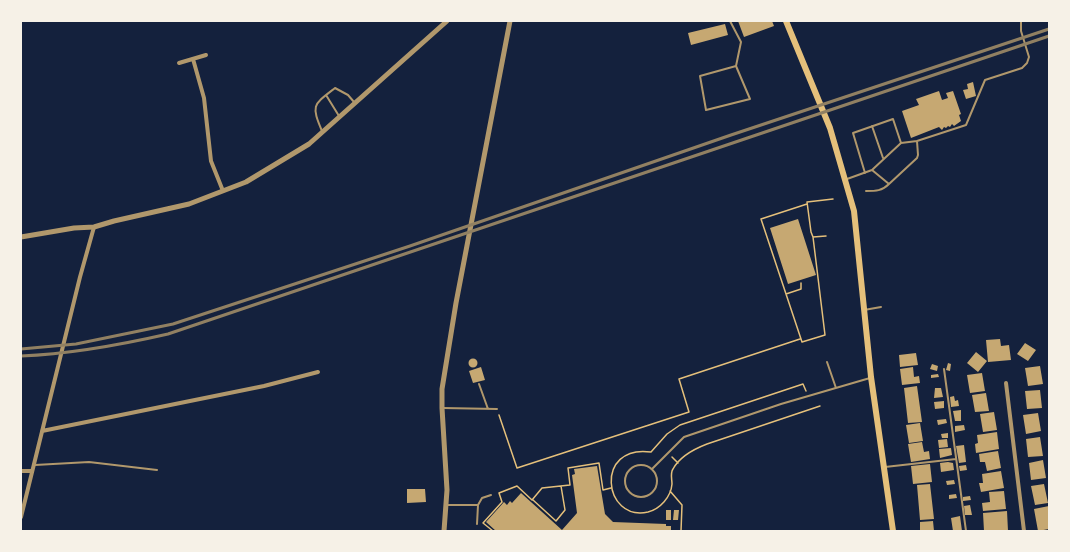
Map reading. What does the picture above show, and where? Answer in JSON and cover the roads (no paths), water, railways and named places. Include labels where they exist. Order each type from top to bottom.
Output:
[{"type":"main road","points":[[786,21],[815,95],[830,128],[854,211],[871,377],[893,531]]},
{"type":"street","points":[[21,237],[74,228],[94,227],[189,204],[246,182],[309,144],[447,21]]},
{"type":"street","points":[[444,531],[447,490],[442,408],[444,381],[473,216],[510,21]]},
{"type":"street","points":[[179,63],[206,55]]},
{"type":"street","points":[[193,59],[204,98],[211,161],[224,191]]},
{"type":"street","points":[[21,517],[94,227]]},
{"type":"street","points":[[42,431],[264,386],[318,372]]},
{"type":"street","points":[[1006,383],[1024,531]]},
{"type":"street","points":[[21,471],[32,471]]},
{"type":"lane","points":[[730,21],[741,42],[736,66],[750,99],[706,110],[700,76],[736,66]]},
{"type":"lane","points":[[845,179],[872,170],[901,143],[917,141],[966,125],[985,80],[1022,68],[1027,63],[1029,57],[1021,31],[1021,21]]},
{"type":"lane","points":[[322,132],[314,110],[316,105],[326,95],[335,88],[348,95],[355,104]]},
{"type":"lane","points":[[326,95],[340,117]]},
{"type":"lane","points":[[865,173],[853,133],[893,119],[901,143]]},
{"type":"lane","points":[[872,126],[884,158]]},
{"type":"lane","points":[[866,191],[879,191],[885,189],[918,155],[917,141]]},
{"type":"lane","points":[[872,170],[889,184]]},
{"type":"lane","points":[[863,310],[881,307]]},
{"type":"lane","points":[[827,362],[836,388]]},
{"type":"lane","points":[[944,369],[966,531]]},
{"type":"lane","points":[[652,469],[684,437],[807,396],[871,377]]},
{"type":"lane","points":[[479,384],[488,409]]},
{"type":"lane","points":[[442,408],[497,409]]},
{"type":"lane","points":[[884,467],[957,459]]},
{"type":"lane","points":[[33,465],[89,462],[156,470]]},
{"type":"lane","points":[[643,465],[652,469],[658,479],[656,489],[648,496],[637,497],[632,495],[625,486],[628,471],[632,467],[643,465]]},
{"type":"lane","points":[[477,524],[478,505],[482,498],[491,495]]},
{"type":"lane","points":[[446,505],[478,505]]},
{"type":"railway","points":[[21,349],[76,344],[173,324],[410,246],[731,135],[1049,29]]},
{"type":"railway","points":[[21,356],[95,348],[168,334],[1049,36]]}]
